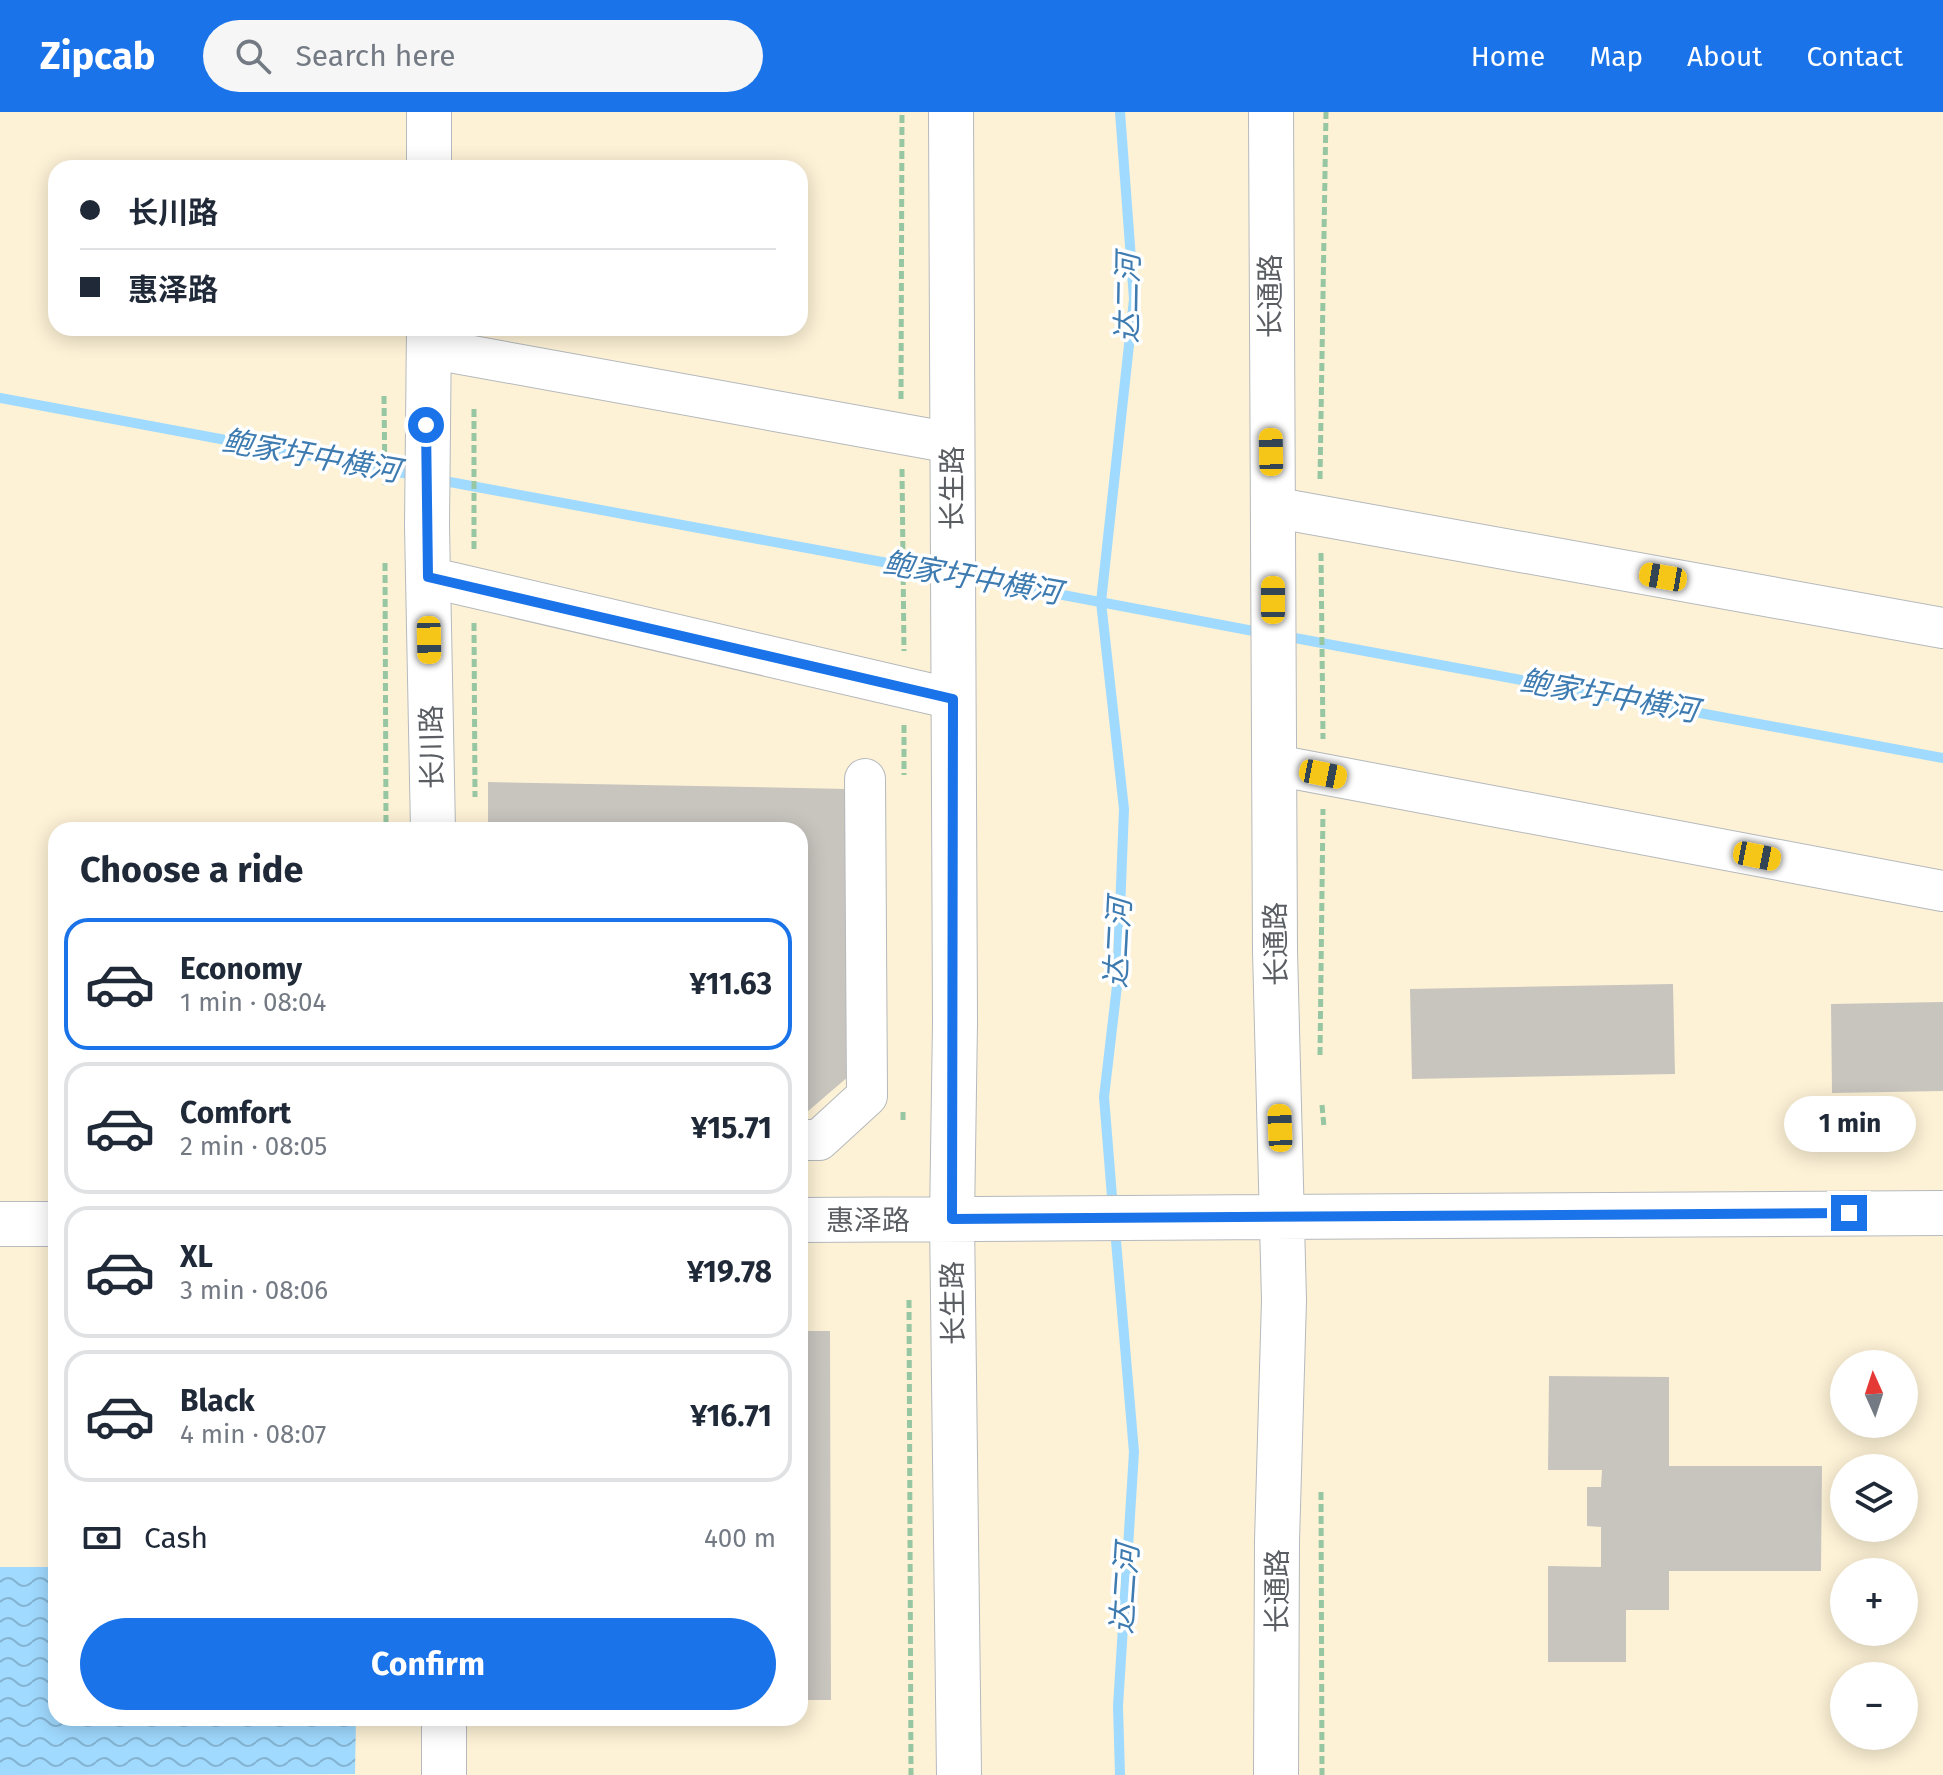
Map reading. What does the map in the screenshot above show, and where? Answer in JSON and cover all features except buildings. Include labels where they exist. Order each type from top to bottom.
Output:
[{"type":"street","points":[[429,112],[429,160]]},
{"type":"street","name":"长生路","points":[[951,112],[952,1219],[959,1775]]},
{"type":"street","name":"长通路","points":[[1271,112],[1275,951],[1283,1217],[1276,1775]]},
{"type":"street","points":[[428,338],[952,443]]},
{"type":"street","name":"长川路","points":[[428,338],[427,526],[433,822]]},
{"type":"street","points":[[1272,522],[1943,628]]},
{"type":"street","points":[[428,577],[953,699]]},
{"type":"street","points":[[1275,746],[1943,891]]},
{"type":"street","points":[[808,1140],[819,1140],[867,1096],[865,779]]},
{"type":"street","name":"惠泽路","points":[[808,1220],[1943,1213]]},
{"type":"street","points":[[0,1224],[48,1224]]},
{"type":"street","points":[[444,1726],[444,1775]]},
{"type":"path","points":[[902,112],[904,637]]},
{"type":"path","points":[[1320,1071],[1326,112]]},
{"type":"path","points":[[384,396],[385,493]]},
{"type":"path","points":[[474,407],[475,800]]},
{"type":"path","points":[[385,555],[386,822]]},
{"type":"path","points":[[1321,1100],[1324,1127]]},
{"type":"path","points":[[909,1300],[911,1775]]},
{"type":"path","points":[[1321,1477],[1322,1775]]},
{"type":"shaded area","points":[[0,112],[1943,112],[1943,1775],[0,1775]]},
{"type":"water","points":[[0,1567],[48,1567],[48,1726],[356,1726],[355,1774],[0,1775]]},
{"type":"waterway","name":"达二河","points":[[1113,1209],[1104,1097],[1117,986],[1124,809],[1101,602],[1134,299],[1120,112]]},
{"type":"waterway","name":"鲍家圩中横河","points":[[0,398],[419,476]]},
{"type":"waterway","name":"鲍家圩中横河","points":[[439,480],[942,573]]},
{"type":"waterway","name":"鲍家圩中横河","points":[[962,576],[1264,633]]},
{"type":"waterway","name":"鲍家圩中横河","points":[[1284,636],[1943,758]]},
{"type":"waterway","name":"达二河","points":[[1115,1229],[1134,1452],[1118,1706],[1120,1775]]},
{"type":"route","points":[[426,425],[428,577],[953,699],[955,1023],[952,1219],[1849,1213]]}]
